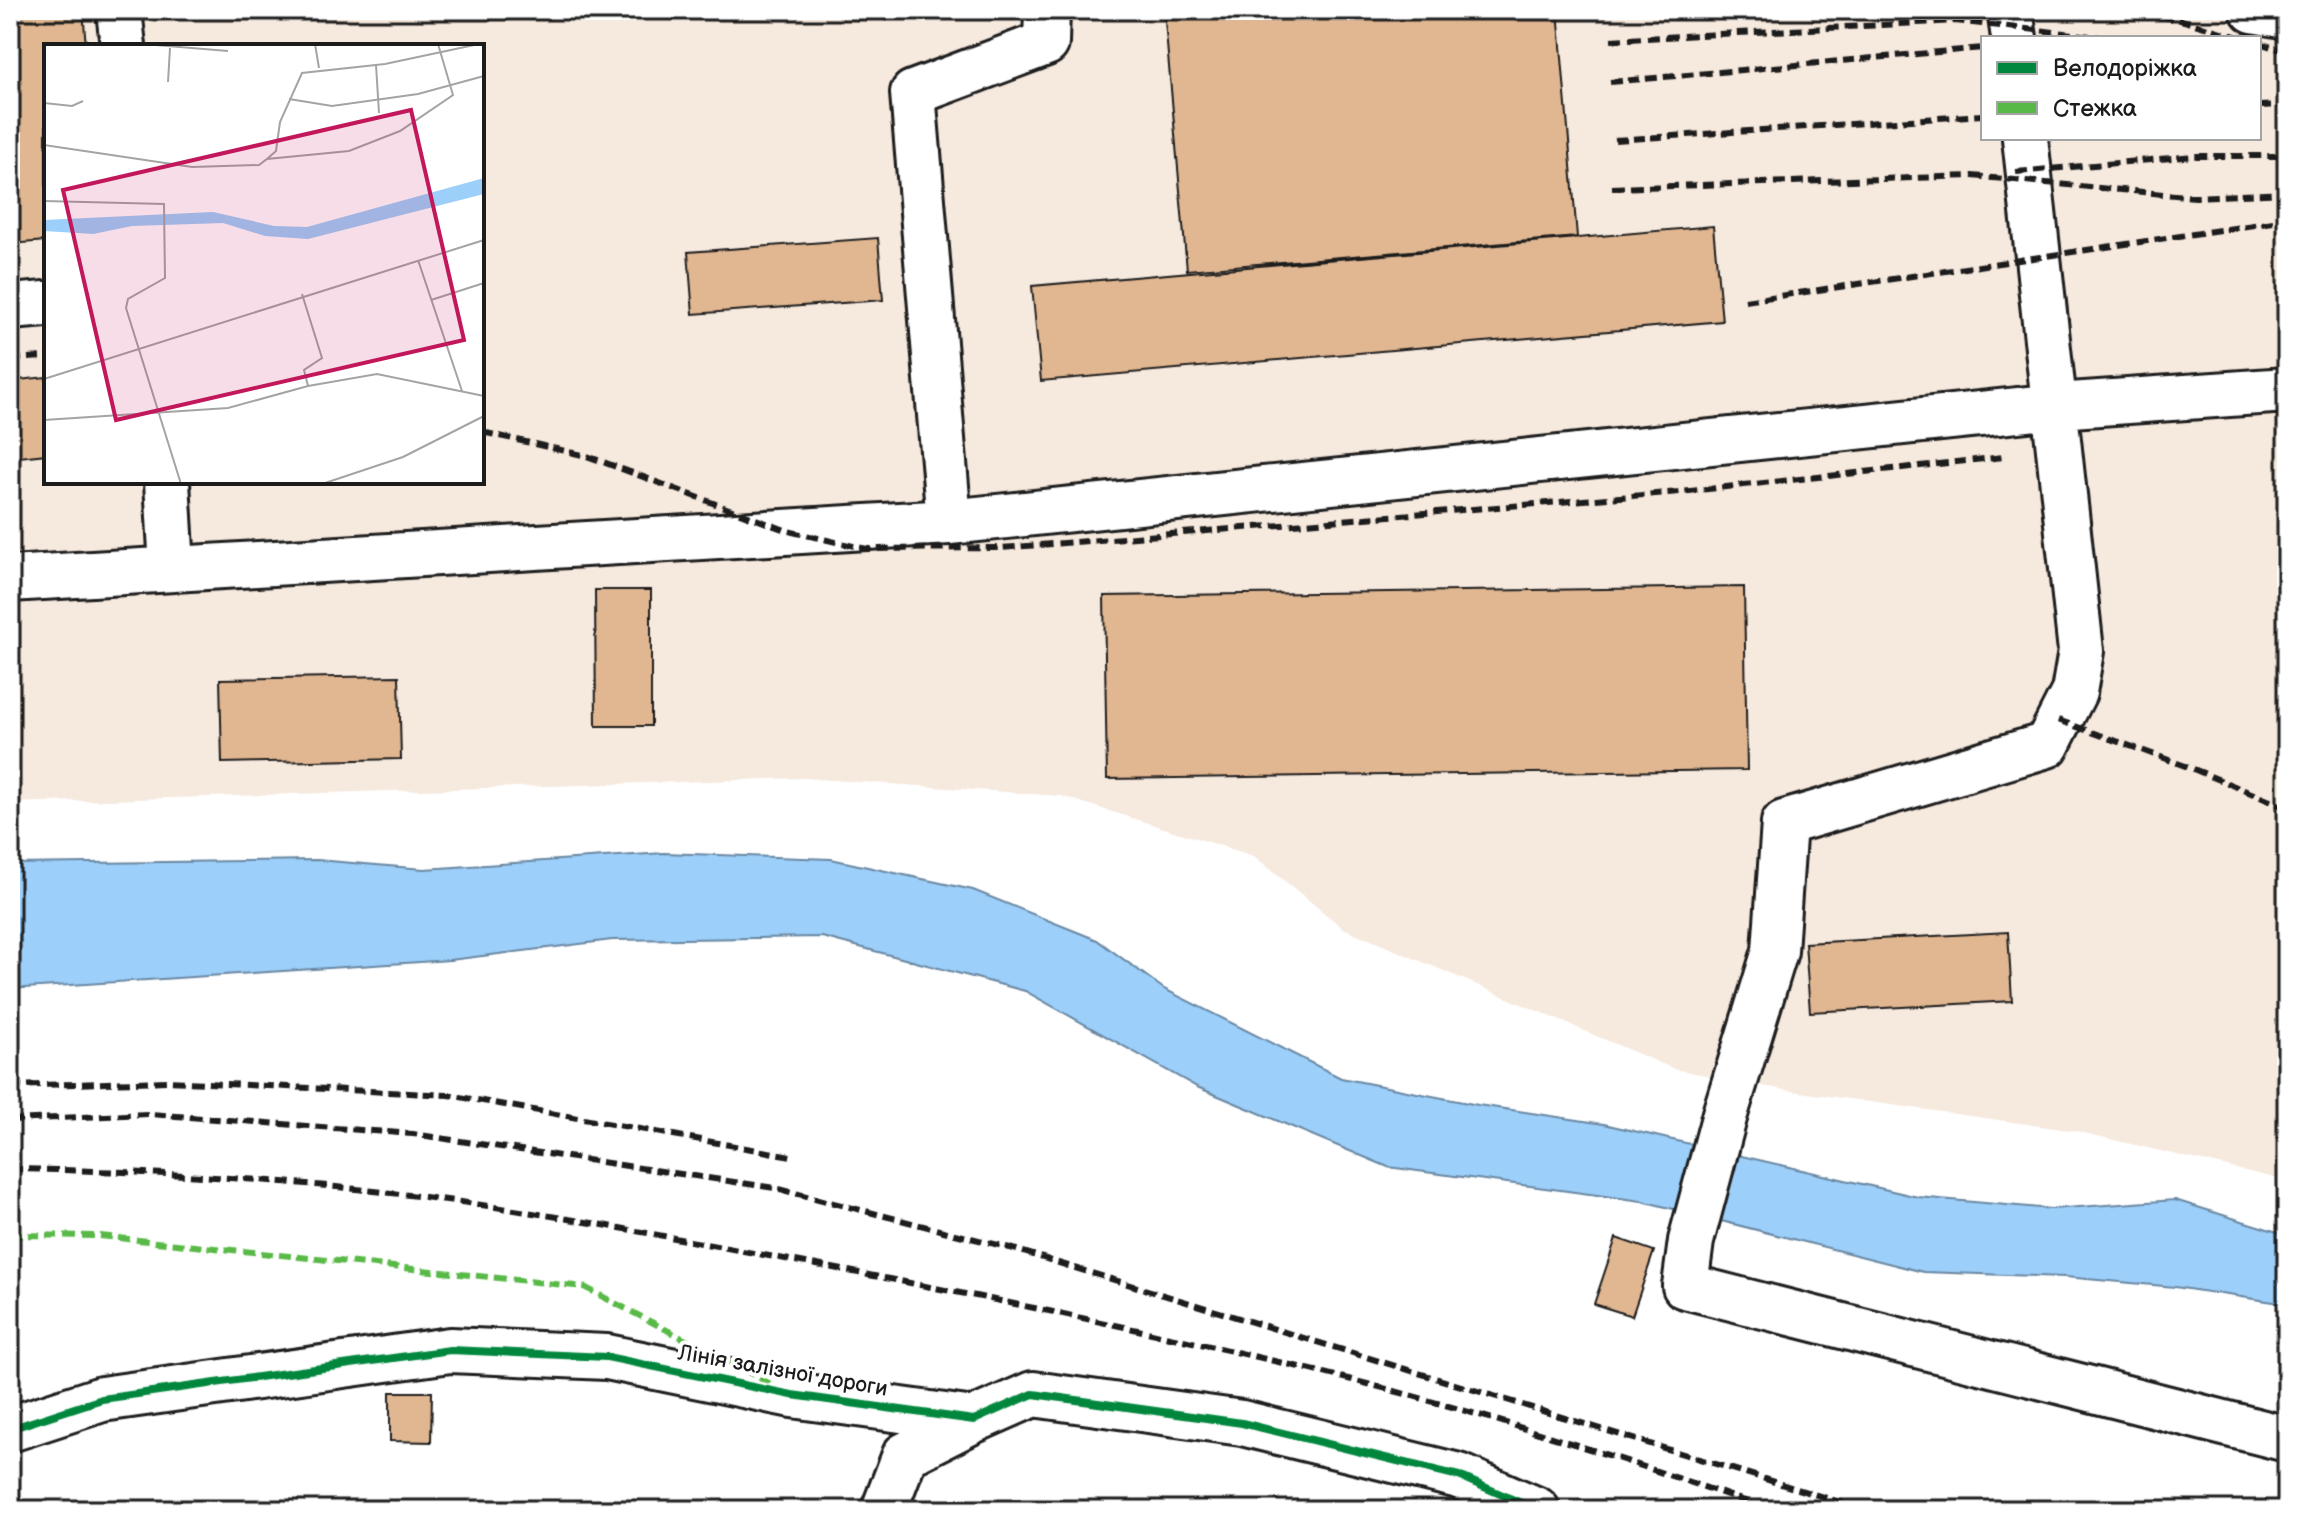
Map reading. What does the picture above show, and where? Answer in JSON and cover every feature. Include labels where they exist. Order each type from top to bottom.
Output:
[{"type":"street","points":[[119,10],[123,44]]},
{"type":"street","points":[[949,522],[913,93],[1046,43],[1047,10]]},
{"type":"street","points":[[2010,10],[2014,36]]},
{"type":"street","points":[[2253,10],[2287,16]]},
{"type":"street","points":[[2025,140],[2081,651],[2074,692],[2047,745],[1784,823],[1775,951],[1725,1114],[1691,1241],[1685,1286],[2287,1439]]},
{"type":"street","points":[[10,307],[44,304]]},
{"type":"street","points":[[10,579],[949,522],[2056,406],[2287,390]]},
{"type":"street","points":[[167,484],[172,568]]},
{"type":"street","name":"Лінія залізної дороги","points":[[10,1429],[102,1399],[450,1350],[607,1357],[792,1395],[974,1420]]},
{"type":"street","points":[[884,1510],[905,1455],[1033,1394],[1242,1423],[1459,1476],[1537,1510]]},
{"type":"shaded area","points":[[10,10],[2287,10],[2287,1181],[2076,1131],[1785,1090],[1674,1069],[1343,928],[1254,856],[1061,796],[804,778],[10,803]]},
{"type":"water","points":[[664,853],[831,859],[973,890],[1097,940],[1164,989],[1341,1078],[1478,1105],[1604,1124],[1918,1197],[2051,1209],[2175,1200],[2287,1235],[2287,1304],[2175,1287],[2065,1277],[1923,1272],[1642,1201],[1388,1167],[1197,1087],[1025,991],[822,937],[612,940],[450,960],[10,989],[10,864],[317,860],[424,869]]},
{"type":"building","points":[[10,10],[83,10],[86,44],[44,44],[44,241],[10,244]]},
{"type":"building","points":[[1164,10],[1558,10],[1577,237],[1187,270]]},
{"type":"building","points":[[1713,226],[1722,321],[1041,381],[1032,286]]},
{"type":"building","points":[[878,238],[883,300],[693,314],[688,252]]},
{"type":"building","points":[[44,377],[44,454],[10,458],[10,381]]},
{"type":"building","points":[[1744,587],[1747,770],[1107,779],[1104,596]]},
{"type":"building","points":[[595,590],[651,590],[651,726],[596,726]]},
{"type":"building","points":[[399,676],[401,759],[222,763],[220,679]]},
{"type":"building","points":[[2008,932],[2012,1001],[1810,1012],[1805,943]]},
{"type":"building","points":[[1616,1238],[1654,1251],[1632,1316],[1594,1304]]},
{"type":"building","points":[[390,1392],[432,1392],[431,1442],[390,1441]]},
{"type":"railway","points":[[2125,10],[2181,20],[2235,36]]},
{"type":"railway","points":[[1611,40],[1955,21],[2091,36]]},
{"type":"railway","points":[[2261,44],[2287,52]]},
{"type":"railway","points":[[1610,82],[1981,48]]},
{"type":"railway","points":[[2261,106],[2287,105]]},
{"type":"railway","points":[[1615,140],[1981,115]]},
{"type":"railway","points":[[2016,172],[2194,156],[2287,156]]},
{"type":"railway","points":[[1612,188],[1972,176],[2196,197],[2287,193]]},
{"type":"railway","points":[[1745,301],[2287,220]]},
{"type":"railway","points":[[10,359],[44,357]]},
{"type":"railway","points":[[484,432],[587,456],[788,531],[867,549],[1002,548],[1680,492],[2003,457]]},
{"type":"railway","points":[[2058,720],[2191,768],[2287,808]]},
{"type":"railway","points":[[10,1086],[167,1081],[449,1095],[791,1156]]},
{"type":"railway","points":[[10,1120],[150,1114],[413,1134],[775,1188],[1010,1248],[1866,1510]]},
{"type":"railway","points":[[10,1169],[236,1178],[349,1188],[506,1209],[884,1278],[1150,1333],[1402,1393],[1561,1440],[1771,1510]]},
{"type":"marked path","points":[[10,1235],[100,1236],[584,1287],[771,1384]]},
{"type":"cycle path","points":[[10,1429],[102,1399],[450,1350],[607,1357],[792,1395],[974,1420],[1033,1394],[1242,1423],[1459,1476],[1537,1510]]}]
